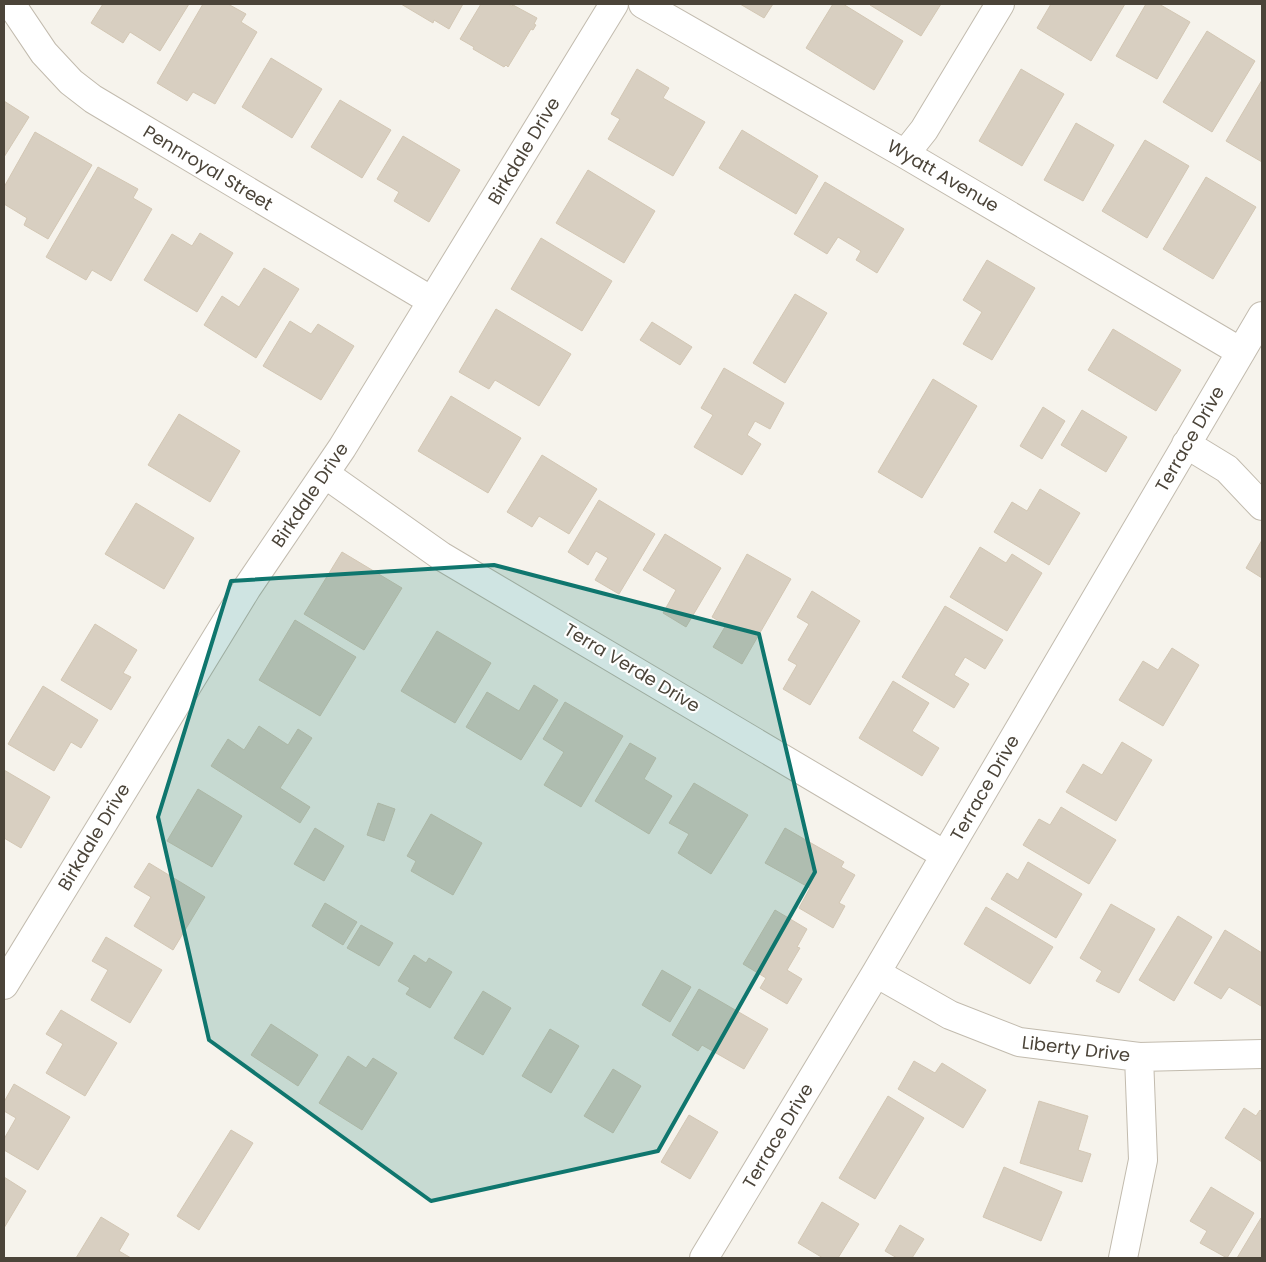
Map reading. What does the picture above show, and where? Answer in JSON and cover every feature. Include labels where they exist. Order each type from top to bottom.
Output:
[{"type":"street","name":"Pennroyal Street","points":[[11,4],[44,53],[71,82],[93,99],[432,301]]},
{"type":"street","name":"Birkdale Drive","points":[[4,985],[247,588],[342,448],[614,4]]},
{"type":"street","name":"Wyatt Avenue","points":[[643,4],[905,154],[1241,352]]},
{"type":"street","points":[[905,154],[924,130],[1000,4]]},
{"type":"street","name":"Terrace Drive","points":[[704,1258],[876,973],[1262,316]]},
{"type":"street","points":[[1186,444],[1227,469],[1262,506]]},
{"type":"street","name":"Terra Verde Drive","points":[[325,474],[441,556],[945,855]]},
{"type":"street","name":"Liberty Drive","points":[[876,973],[950,1015],[1019,1042],[1138,1057],[1262,1054]]},
{"type":"street","points":[[1123,1258],[1143,1160],[1138,1057]]},
{"type":"highlighted area","points":[[494,565],[759,634],[815,872],[658,1151],[431,1201],[209,1040],[158,817],[231,581]]},
{"type":"building","points":[[103,4],[189,4],[160,51],[130,32],[123,43],[91,23]]},
{"type":"building","points":[[203,4],[228,4],[246,14],[241,22],[257,32],[215,104],[193,92],[187,101],[157,83]]},
{"type":"building","points":[[401,4],[463,4],[449,29],[434,20],[433,23]]},
{"type":"building","points":[[481,4],[513,5],[537,18],[534,24],[536,25],[533,30],[531,29],[508,67],[506,65],[504,67],[473,49],[474,47],[460,39]]},
{"type":"building","points":[[740,4],[773,4],[764,18]]},
{"type":"building","points":[[833,4],[843,4],[903,41],[874,90],[806,48]]},
{"type":"building","points":[[871,4],[941,4],[921,36]]},
{"type":"building","points":[[1051,4],[1125,4],[1091,61],[1037,28]]},
{"type":"building","points":[[1146,4],[1159,4],[1190,22],[1157,79],[1116,56]]},
{"type":"building","points":[[1207,31],[1255,61],[1212,132],[1163,102]]},
{"type":"building","points":[[271,58],[322,89],[292,138],[242,107]]},
{"type":"building","points":[[637,69],[669,88],[663,98],[705,122],[673,176],[608,139],[620,119],[611,114]]},
{"type":"building","points":[[1021,69],[1064,94],[1022,166],[979,141]]},
{"type":"building","points":[[1262,80],[1262,162],[1226,141]]},
{"type":"building","points":[[340,100],[391,130],[362,178],[311,147]]},
{"type":"building","points":[[4,101],[29,117],[4,157]]},
{"type":"building","points":[[1076,123],[1114,145],[1083,201],[1044,180]]},
{"type":"building","points":[[742,130],[818,176],[796,214],[719,168]]},
{"type":"building","points":[[35,132],[92,165],[48,239],[24,225],[27,218],[4,204],[4,187]]},
{"type":"building","points":[[403,136],[460,170],[429,222],[394,201],[399,192],[377,179]]},
{"type":"building","points":[[1145,140],[1189,166],[1147,238],[1102,211]]},
{"type":"building","points":[[98,167],[138,189],[133,198],[152,209],[111,281],[92,270],[86,280],[46,257]]},
{"type":"building","points":[[588,170],[655,211],[624,263],[556,223]]},
{"type":"building","points":[[1206,177],[1256,207],[1213,279],[1163,249]]},
{"type":"building","points":[[825,182],[904,229],[877,273],[856,260],[861,251],[838,237],[827,254],[794,234]]},
{"type":"building","points":[[200,233],[233,253],[197,312],[144,280],[172,234],[192,246]]},
{"type":"building","points":[[541,238],[612,281],[582,331],[511,289]]},
{"type":"building","points":[[987,260],[1035,288],[992,360],[963,344],[982,312],[963,300]]},
{"type":"building","points":[[264,268],[299,289],[256,358],[204,325],[222,296],[239,307]]},
{"type":"building","points":[[795,294],[827,313],[785,383],[753,363]]},
{"type":"building","points":[[496,309],[571,354],[539,406],[495,380],[489,389],[459,372]]},
{"type":"building","points":[[290,321],[311,334],[318,324],[354,346],[321,400],[263,366]]},
{"type":"building","points":[[652,322],[692,347],[680,365],[640,340]]},
{"type":"building","points":[[1113,329],[1181,370],[1156,411],[1088,370]]},
{"type":"building","points":[[724,368],[784,403],[770,429],[755,421],[747,435],[761,444],[742,475],[694,447],[713,415],[701,408]]},
{"type":"building","points":[[933,379],[977,406],[922,498],[878,472]]},
{"type":"building","points":[[451,396],[521,438],[488,493],[418,451]]},
{"type":"building","points":[[1043,407],[1065,421],[1042,459],[1020,446]]},
{"type":"building","points":[[1082,410],[1127,437],[1106,472],[1061,445]]},
{"type":"building","points":[[179,414],[240,451],[210,502],[148,465]]},
{"type":"building","points":[[542,455],[597,489],[569,534],[539,516],[532,527],[507,512]]},
{"type":"building","points":[[1040,489],[1080,513],[1049,565],[994,532],[1012,502],[1027,511]]},
{"type":"building","points":[[599,500],[655,534],[619,594],[595,580],[608,558],[596,551],[588,565],[568,552]]},
{"type":"building","points":[[136,503],[194,538],[164,589],[105,554]]},
{"type":"building","points":[[665,534],[721,568],[686,627],[663,613],[676,590],[643,570]]},
{"type":"building","points":[[1262,540],[1262,578],[1246,568]]},
{"type":"building","points":[[980,547],[1006,563],[1012,554],[1042,573],[1007,631],[950,597]]},
{"type":"building","points":[[342,552],[402,588],[364,650],[304,614]]},
{"type":"building","points":[[747,554],[791,579],[742,664],[713,647],[726,625],[712,617]]},
{"type":"building","points":[[812,591],[860,621],[810,705],[783,689],[797,665],[788,660],[809,624],[797,617]]},
{"type":"building","points":[[945,606],[1003,640],[985,669],[965,657],[954,675],[969,684],[954,708],[902,677]]},
{"type":"building","points":[[295,620],[356,657],[320,716],[259,680]]},
{"type":"building","points":[[95,624],[137,650],[123,673],[131,677],[111,710],[61,680]]},
{"type":"building","points":[[437,631],[491,663],[455,723],[401,691]]},
{"type":"building","points":[[1172,648],[1199,665],[1163,726],[1119,700],[1143,661],[1158,670]]},
{"type":"building","points":[[893,681],[929,703],[912,731],[939,748],[922,776],[859,738]]},
{"type":"building","points":[[534,685],[558,700],[521,760],[466,727],[487,692],[519,711]]},
{"type":"building","points":[[43,686],[98,720],[81,748],[71,742],[54,771],[8,744]]},
{"type":"building","points":[[565,702],[623,736],[581,807],[544,785],[564,752],[543,739]]},
{"type":"building","points":[[259,726],[288,745],[298,729],[312,738],[280,788],[310,807],[300,823],[211,766],[228,739],[244,750]]},
{"type":"building","points":[[1122,742],[1152,760],[1116,821],[1066,792],[1083,764],[1102,775]]},
{"type":"building","points":[[630,743],[656,758],[644,779],[672,796],[649,834],[595,801]]},
{"type":"building","points":[[4,770],[50,797],[21,848],[4,838]]},
{"type":"building","points":[[694,783],[748,815],[711,874],[678,853],[689,834],[669,823]]},
{"type":"building","points":[[198,789],[242,816],[212,867],[167,841]]},
{"type":"building","points":[[378,803],[395,809],[384,841],[367,835]]},
{"type":"building","points":[[1061,807],[1116,840],[1089,884],[1023,845],[1039,819],[1050,825]]},
{"type":"building","points":[[431,814],[482,843],[453,895],[411,871],[416,861],[407,856]]},
{"type":"building","points":[[315,828],[344,846],[324,881],[294,864]]},
{"type":"building","points":[[785,828],[844,862],[841,867],[855,875],[839,903],[845,906],[833,928],[799,908],[810,888],[765,863]]},
{"type":"building","points":[[1028,862],[1082,894],[1056,938],[991,899],[1007,873],[1018,880]]},
{"type":"building","points":[[149,863],[205,897],[173,950],[134,926],[151,897],[134,887]]},
{"type":"building","points":[[325,903],[357,922],[343,945],[312,926]]},
{"type":"building","points":[[1111,904],[1155,929],[1119,993],[1096,981],[1102,971],[1080,958]]},
{"type":"building","points":[[986,907],[1053,947],[1030,984],[964,944]]},
{"type":"building","points":[[775,910],[807,929],[797,947],[800,948],[787,970],[802,979],[787,1004],[760,988],[766,978],[743,964]]},
{"type":"building","points":[[1178,916],[1212,937],[1174,1001],[1139,980]]},
{"type":"building","points":[[361,925],[393,943],[379,966],[347,948]]},
{"type":"building","points":[[1225,930],[1262,953],[1261,1006],[1229,987],[1221,999],[1194,983]]},
{"type":"building","points":[[106,937],[162,970],[130,1023],[91,1000],[108,970],[92,961]]},
{"type":"building","points":[[414,955],[426,963],[429,958],[452,972],[430,1008],[406,994],[410,988],[398,981]]},
{"type":"building","points":[[662,970],[691,987],[670,1022],[642,1005]]},
{"type":"building","points":[[699,989],[768,1029],[744,1069],[702,1045],[698,1051],[672,1035]]},
{"type":"building","points":[[483,991],[511,1008],[483,1055],[454,1038]]},
{"type":"building","points":[[61,1010],[117,1043],[85,1096],[46,1073],[63,1044],[46,1034]]},
{"type":"building","points":[[271,1024],[318,1055],[298,1086],[251,1055]]},
{"type":"building","points":[[550,1029],[579,1046],[551,1093],[522,1076]]},
{"type":"building","points":[[348,1056],[366,1068],[373,1058],[397,1073],[362,1130],[319,1103]]},
{"type":"building","points":[[914,1061],[935,1073],[942,1063],[986,1090],[963,1128],[898,1089]]},
{"type":"building","points":[[613,1069],[641,1086],[613,1133],[584,1116]]},
{"type":"building","points":[[14,1084],[70,1117],[38,1170],[4,1150],[4,1139],[16,1118],[4,1111],[4,1102]]},
{"type":"building","points":[[888,1096],[924,1118],[875,1199],[839,1178]]},
{"type":"building","points":[[1039,1101],[1088,1116],[1078,1150],[1091,1154],[1082,1182],[1020,1163]]},
{"type":"building","points":[[1244,1108],[1256,1116],[1260,1110],[1262,1112],[1262,1162],[1225,1138]]},
{"type":"building","points":[[689,1115],[718,1132],[690,1179],[661,1162]]},
{"type":"building","points":[[231,1130],[253,1143],[199,1230],[177,1216]]},
{"type":"building","points":[[1004,1167],[1062,1192],[1041,1241],[983,1217]]},
{"type":"building","points":[[4,1177],[26,1191],[4,1228]]},
{"type":"building","points":[[1211,1187],[1254,1213],[1227,1258],[1200,1243],[1207,1231],[1190,1221]]},
{"type":"building","points":[[822,1202],[859,1224],[838,1258],[823,1258],[798,1243]]},
{"type":"building","points":[[101,1217],[129,1234],[119,1251],[131,1258],[76,1258]]},
{"type":"building","points":[[1261,1218],[1262,1258],[1237,1258]]},
{"type":"building","points":[[900,1225],[924,1239],[912,1258],[897,1258],[885,1251]]}]
